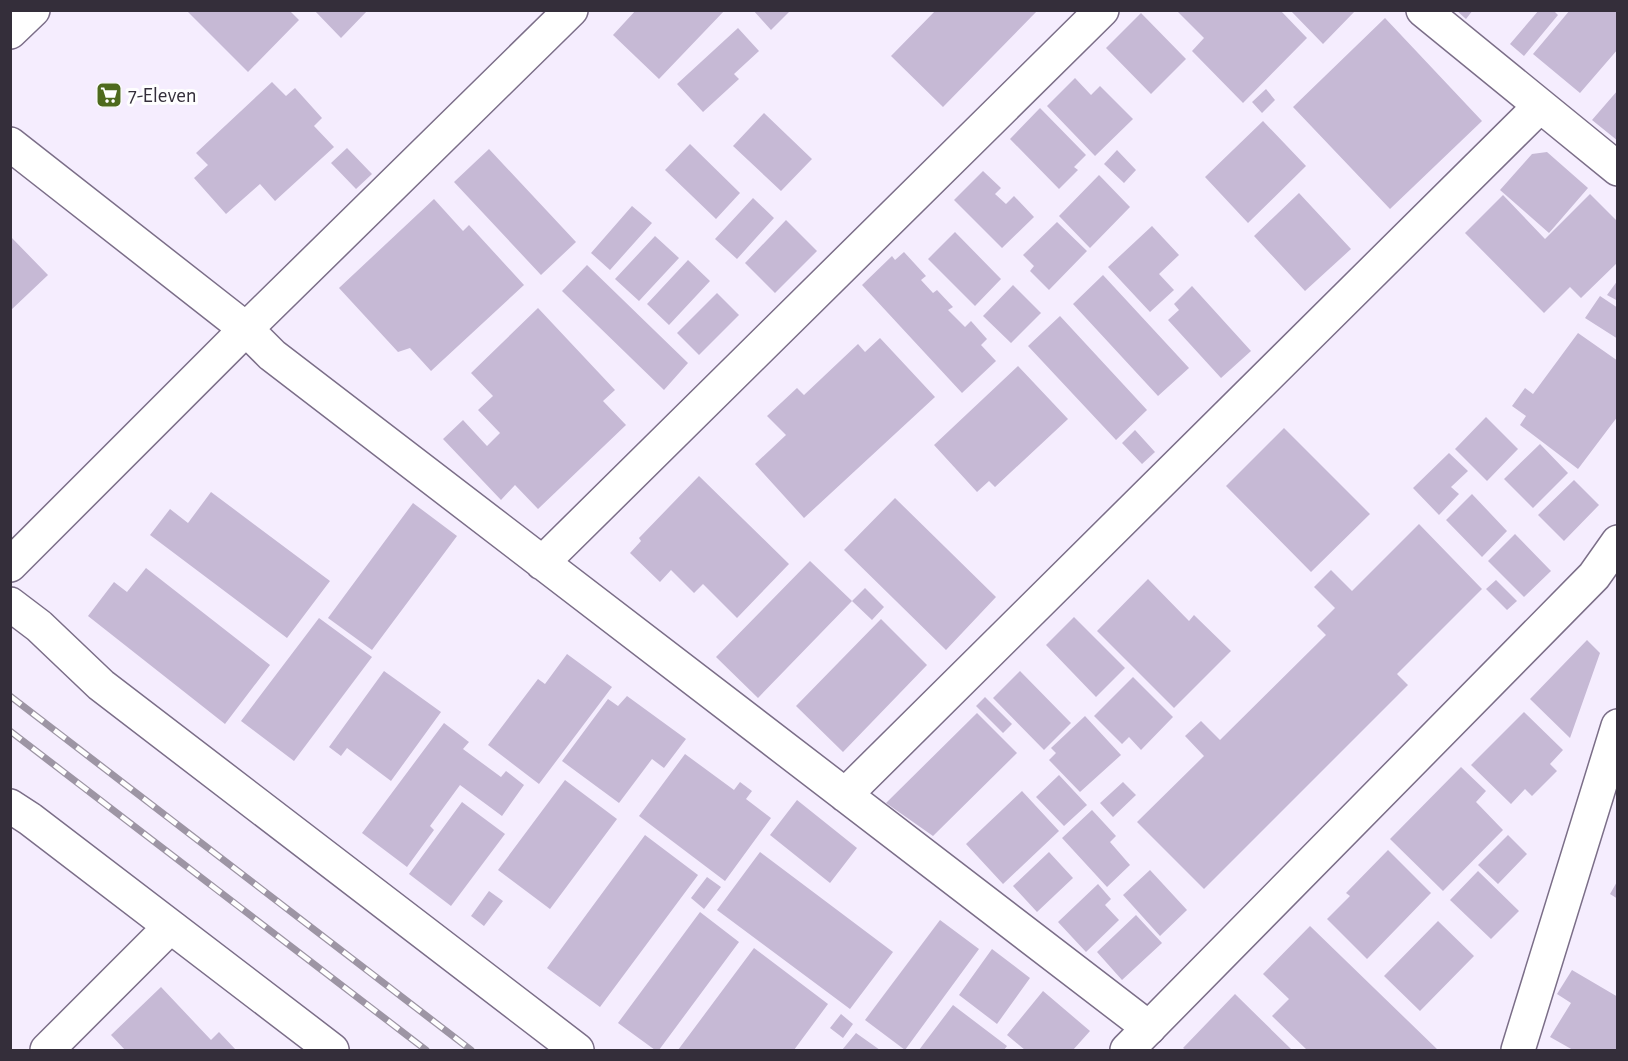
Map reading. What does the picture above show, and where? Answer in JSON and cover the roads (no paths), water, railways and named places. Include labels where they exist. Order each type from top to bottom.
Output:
[{"type":"street","points":[[10,32],[33,10]]},
{"type":"street","points":[[10,565],[571,10]]},
{"type":"street","points":[[542,563],[1102,10]]},
{"type":"street","points":[[1423,10],[1617,169]]},
{"type":"street","points":[[845,795],[1540,106]]},
{"type":"street","points":[[10,144],[246,329],[272,356],[845,795],[1138,1039],[1594,576],[1617,542]]},
{"type":"street","points":[[10,604],[39,626],[101,685],[577,1050]]},
{"type":"street","points":[[1518,1050],[1617,726]]},
{"type":"street","points":[[10,806],[332,1050]]},
{"type":"street","points":[[47,1050],[170,927]]},
{"type":"railway","points":[[10,696],[471,1050]]},
{"type":"railway","points":[[10,731],[426,1050]]},
{"type":"place","name":"7-Eleven","points":[[109,95]]}]
